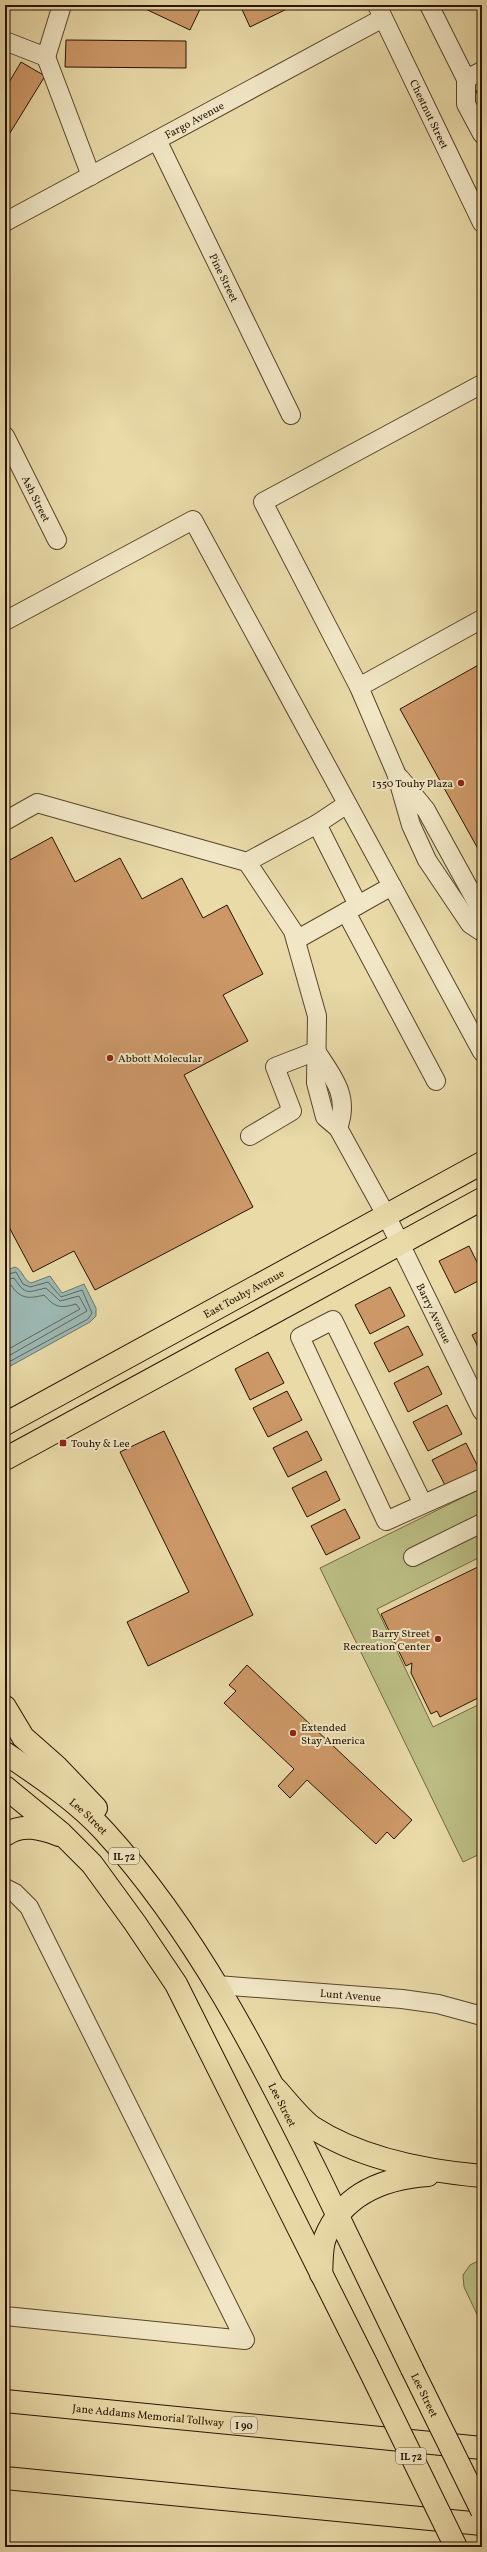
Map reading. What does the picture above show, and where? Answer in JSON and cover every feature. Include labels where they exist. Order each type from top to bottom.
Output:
[{"type":"main road","name":"East Touhy Avenue","points":[[5,1424],[482,1163]]},
{"type":"main road","points":[[5,1459],[482,1199]]},
{"type":"main road","points":[[5,1707],[23,1737],[95,1806],[104,1832]]},
{"type":"main road","name":"Lee Street","points":[[5,1753],[42,1778],[104,1832],[159,1899],[216,1985],[276,2089],[482,2511]]},
{"type":"main road","name":"IL 72","points":[[5,1787],[66,1838],[106,1882],[176,1984],[367,2365],[456,2547]]},
{"type":"main road","points":[[5,1835],[28,1827],[43,1829],[66,1838]]},
{"type":"main road","points":[[276,2089],[311,2126],[345,2144],[395,2161],[452,2174]]},
{"type":"main road","points":[[321,2274],[325,2239],[338,2216],[355,2198],[376,2184],[400,2177],[452,2174],[482,2176]]},
{"type":"main road","name":"Jane Addams Memorial Tollway","points":[[5,2401],[482,2448]]},
{"type":"main road","points":[[5,2478],[482,2524]]},
{"type":"street","points":[[62,5],[46,57],[91,176]]},
{"type":"street","points":[[429,5],[466,79],[466,104],[482,134]]},
{"type":"street","name":"Fargo Avenue","points":[[5,222],[157,140],[380,11]]},
{"type":"street","name":"Chestnut Street","points":[[380,11],[482,223]]},
{"type":"street","points":[[5,41],[46,57]]},
{"type":"street","points":[[466,79],[482,71]]},
{"type":"street","name":"Pine Street","points":[[157,140],[291,415]]},
{"type":"street","points":[[482,384],[263,502],[359,687],[396,773],[411,825],[427,860],[470,924],[482,932]]},
{"type":"street","name":"Ash Street","points":[[5,436],[56,540]]},
{"type":"street","points":[[5,621],[193,520],[482,1052]]},
{"type":"street","points":[[359,687],[482,619]]},
{"type":"street","points":[[396,773],[426,810],[482,912]]},
{"type":"street","points":[[5,821],[37,803],[246,862],[317,824],[347,804]]},
{"type":"street","points":[[317,824],[352,908],[436,1080]]},
{"type":"street","name":"Barry Avenue","points":[[246,862],[294,931],[317,1016],[316,1083],[325,1117],[338,1128],[386,1215],[482,1411]]},
{"type":"street","points":[[296,940],[392,886]]},
{"type":"street","points":[[250,1136],[292,1111],[275,1066],[316,1051]]},
{"type":"street","points":[[423,1504],[332,1320],[300,1337],[386,1521],[482,1478]]},
{"type":"street","points":[[412,1557],[482,1523]]},
{"type":"street","points":[[5,1888],[15,1894],[29,1908],[245,2340],[5,2316]]},
{"type":"street","name":"Lunt Avenue","points":[[216,1985],[402,1999],[438,2004],[482,2016]]},
{"type":"green space","points":[[482,1488],[482,1556],[377,1609],[433,1727],[482,1703],[482,1853],[463,1862],[320,1568]]},
{"type":"green space","points":[[482,2259],[482,2325],[464,2287],[463,2275],[470,2265]]},
{"type":"water","points":[[15,1267],[20,1270],[28,1282],[31,1283],[50,1276],[62,1293],[84,1284],[96,1308],[96,1316],[90,1322],[5,1369],[5,1271]]},
{"type":"building","points":[[137,5],[202,5],[190,30]]},
{"type":"building","points":[[240,5],[295,5],[250,27]]},
{"type":"building","points":[[66,40],[186,41],[186,68],[65,67]]},
{"type":"building","points":[[21,62],[45,76],[5,141],[5,89]]},
{"type":"building","points":[[482,88],[482,105],[476,91]]},
{"type":"building","name":"1350 Touhy Plaza","points":[[482,663],[482,856],[400,709]]},
{"type":"building","name":"Abbott Molecular","points":[[52,837],[75,882],[120,858],[142,899],[182,878],[203,918],[227,905],[263,974],[223,995],[248,1041],[184,1075],[253,1207],[95,1290],[74,1251],[33,1272],[9,1227],[5,1229],[5,855],[8,861]]},
{"type":"building","points":[[469,1246],[482,1272],[482,1279],[455,1293],[439,1261]]},
{"type":"building","points":[[390,1287],[405,1316],[370,1334],[355,1305]]},
{"type":"building","points":[[408,1326],[423,1355],[389,1372],[374,1343]]},
{"type":"building","points":[[482,1330],[482,1355],[472,1335]]},
{"type":"building","points":[[268,1352],[284,1383],[250,1400],[235,1369]]},
{"type":"building","points":[[428,1366],[442,1394],[408,1412],[394,1383]]},
{"type":"building","points":[[287,1391],[302,1420],[268,1437],[253,1408]]},
{"type":"building","points":[[447,1405],[462,1434],[428,1451],[413,1422]]},
{"type":"building","points":[[164,1431],[253,1615],[148,1666],[127,1622],[189,1592],[120,1452]]},
{"type":"building","points":[[307,1431],[322,1460],[288,1477],[273,1448]]},
{"type":"building","points":[[466,1443],[481,1473],[447,1489],[432,1460]]},
{"type":"building","points":[[326,1471],[340,1500],[307,1517],[292,1488]]},
{"type":"building","points":[[345,1509],[360,1538],[326,1555],[311,1526]]},
{"type":"building","name":"Barry Street Recreation Center","points":[[482,1565],[482,1696],[440,1717],[437,1711],[431,1714],[411,1673],[412,1663],[406,1666],[381,1614]]},
{"type":"building","points":[[247,1665],[412,1820],[394,1839],[387,1832],[376,1844],[307,1780],[290,1798],[278,1786],[294,1769],[224,1703],[236,1691],[229,1685]]},
{"type":"place","name":"1350 Touhy Plaza","points":[[461,783]]},
{"type":"place","name":"Abbott Molecular","points":[[110,1058]]},
{"type":"place","name":"Touhy & Lee","points":[[63,1443]]},
{"type":"place","name":"Barry Street Recreation Center","points":[[438,1639]]},
{"type":"place","name":"Extended Stay America","points":[[293,1733]]}]
